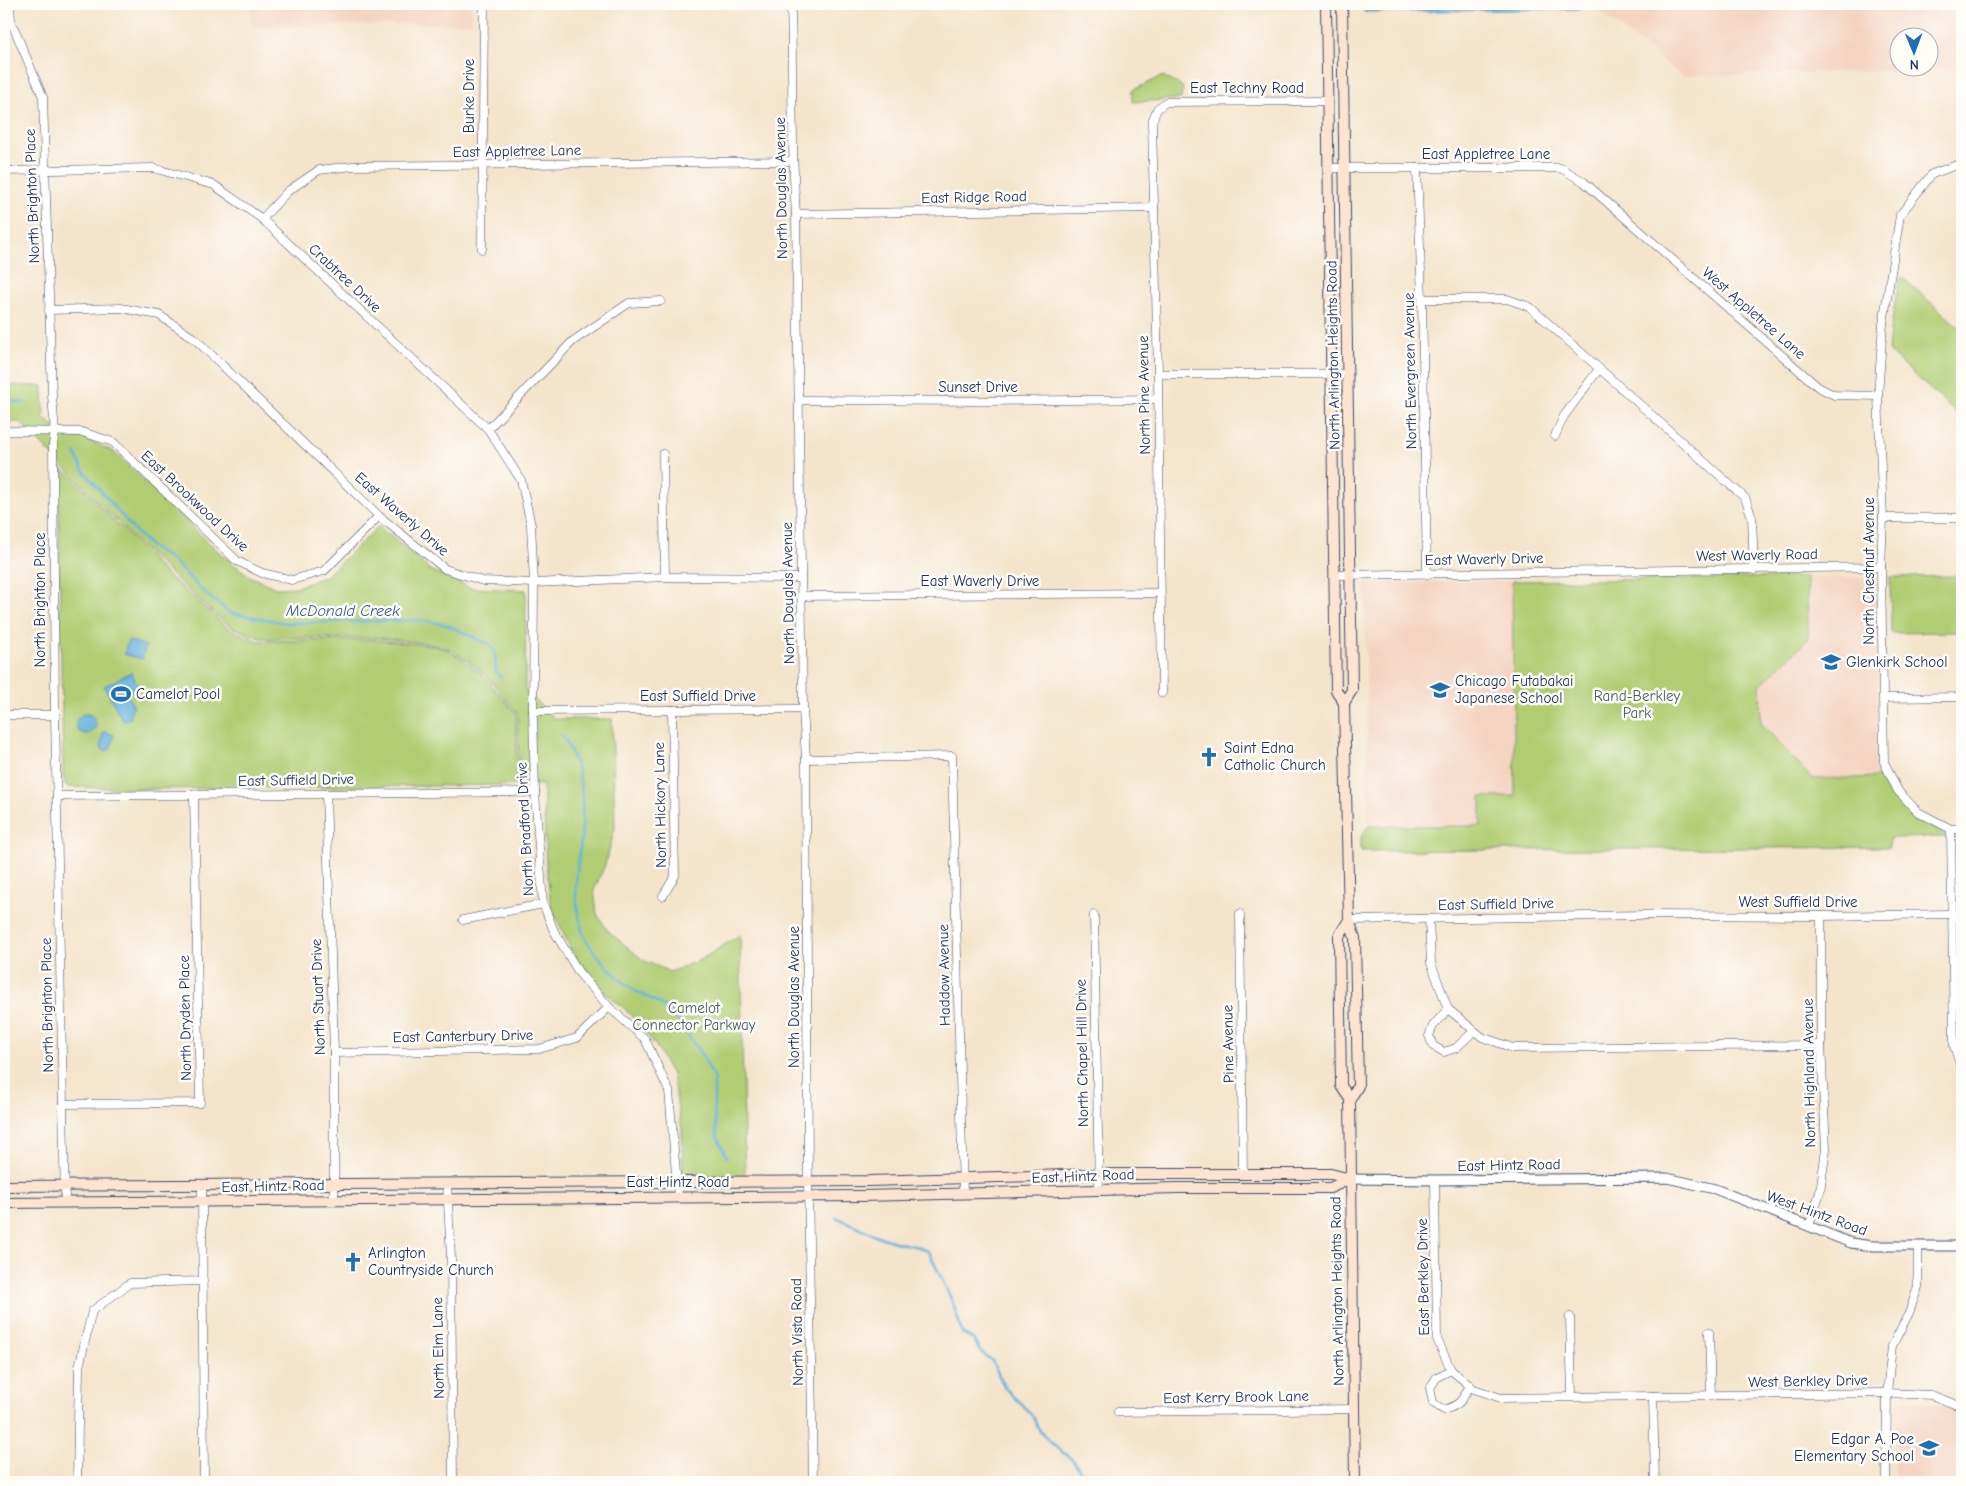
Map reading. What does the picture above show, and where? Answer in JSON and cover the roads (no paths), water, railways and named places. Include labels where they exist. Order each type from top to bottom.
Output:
[{"type":"main road","name":"North Arlington Heights Road","points":[[1326,4],[1336,690],[1344,703],[1349,920],[1355,938],[1358,1086],[1350,1099],[1355,1482]]},
{"type":"main road","name":"North Arlington Heights Road","points":[[1342,4],[1352,690],[1344,703]]},
{"type":"main road","name":"North Arlington Heights Road","points":[[1349,920],[1339,936],[1340,1086],[1350,1099]]},
{"type":"main road","name":"East Hintz Road","points":[[4,1186],[870,1181],[1098,1174],[1244,1173],[1331,1174],[1350,1179]]},
{"type":"main road","name":"East Hintz Road","points":[[4,1203],[808,1196],[1243,1187],[1330,1188],[1350,1179]]},
{"type":"street","name":"North Brighton Place","points":[[10,4],[11,21],[43,96],[44,171],[55,433],[53,444],[55,715],[65,1203]]},
{"type":"street","name":"Burke Drive","points":[[482,249],[484,4]]},
{"type":"street","name":"North Douglas Avenue","points":[[791,4],[793,80],[792,160],[796,214],[803,709],[806,759],[808,1181]]},
{"type":"street","name":"East Techny Road","points":[[1166,102],[1328,101]]},
{"type":"street","name":"North Pine Avenue","points":[[1162,693],[1159,593],[1158,374],[1152,122],[1156,109],[1166,102]]},
{"type":"street","name":"East Appletree Lane","points":[[262,219],[288,191],[318,170],[353,166],[792,160]]},
{"type":"street","name":"North Chestnut Avenue","points":[[1951,829],[1918,812],[1898,791],[1884,762],[1881,567],[1883,518],[1878,396],[1883,324],[1900,215],[1932,174],[1962,163]]},
{"type":"street","name":"Crabtree Drive","points":[[4,171],[153,168],[214,185],[262,219],[488,429],[521,480],[531,526],[534,582]]},
{"type":"street","name":"East Appletree Lane","points":[[1328,168],[1561,168],[1584,182],[1626,220]]},
{"type":"street","name":"North Evergreen Avenue","points":[[1417,168],[1422,299],[1427,574]]},
{"type":"street","name":"East Ridge Road","points":[[796,214],[1154,208]]},
{"type":"street","name":"West Appletree Lane","points":[[1626,220],[1818,387],[1834,395],[1878,396]]},
{"type":"street","points":[[1422,299],[1507,299],[1530,307],[1745,498],[1752,517],[1754,570]]},
{"type":"street","points":[[488,429],[572,341],[629,303],[661,301]]},
{"type":"street","name":"East Waverly Drive","points":[[49,310],[121,308],[159,315],[195,339],[379,516],[445,569],[483,581],[534,582],[665,577],[801,578]]},
{"type":"street","points":[[1555,436],[1564,416],[1599,370]]},
{"type":"street","points":[[1158,374],[1348,374]]},
{"type":"street","name":"Sunset Drive","points":[[799,400],[986,401],[1158,399]]},
{"type":"street","name":"East Brookwood Drive","points":[[4,431],[38,430],[55,433],[63,430],[82,432],[113,442],[237,561],[262,574],[292,580],[324,571],[379,516]]},
{"type":"street","points":[[663,454],[665,577]]},
{"type":"street","points":[[1883,518],[1962,518]]},
{"type":"street","name":"West Waverly Road","points":[[1634,570],[1881,567]]},
{"type":"street","name":"East Waverly Drive","points":[[1334,575],[1634,570]]},
{"type":"street","name":"North Bradford Drive","points":[[534,582],[535,792],[543,904],[554,931],[578,973],[609,1007],[645,1039],[669,1091],[678,1197]]},
{"type":"street","name":"East Waverly Drive","points":[[801,596],[1159,593]]},
{"type":"street","points":[[1884,698],[1962,697]]},
{"type":"street","name":"East Suffield Drive","points":[[534,712],[803,709]]},
{"type":"street","name":"North Hickory Lane","points":[[663,896],[675,876],[672,710]]},
{"type":"street","points":[[4,715],[55,715]]},
{"type":"street","name":"Haddow Avenue","points":[[806,759],[952,756],[963,1194]]},
{"type":"street","name":"East Suffield Drive","points":[[57,796],[535,792]]},
{"type":"street","name":"North Stuart Drive","points":[[326,794],[334,1053],[334,1200]]},
{"type":"street","name":"North Dryden Place","points":[[63,1104],[200,1103],[194,795]]},
{"type":"street","points":[[1962,829],[1951,829],[1954,1046],[1962,1071]]},
{"type":"street","points":[[463,920],[543,904]]},
{"type":"street","name":"Pine Avenue","points":[[1240,914],[1244,1173]]},
{"type":"street","name":"West Suffield Drive","points":[[1644,915],[1821,916],[1952,914]]},
{"type":"street","name":"North Chapel Hill Drive","points":[[1094,915],[1099,1191]]},
{"type":"street","name":"East Suffield Drive","points":[[1349,920],[1644,915]]},
{"type":"street","name":"North Highland Avenue","points":[[1809,1226],[1820,1192],[1826,1148],[1821,1046],[1821,916]]},
{"type":"street","points":[[1428,919],[1431,963],[1448,1009],[1482,1037],[1513,1048],[1821,1046]]},
{"type":"street","name":"East Canterbury Drive","points":[[334,1053],[539,1049],[577,1038],[609,1007]]},
{"type":"street","points":[[1448,1009],[1433,1026],[1429,1036],[1433,1046],[1444,1052],[1456,1048],[1474,1030]]},
{"type":"street","name":"West Hintz Road","points":[[1667,1178],[1715,1189],[1851,1243],[1872,1246],[1962,1246]]},
{"type":"street","name":"East Hintz Road","points":[[1350,1179],[1667,1178]]},
{"type":"street","name":"East Berkley Drive","points":[[1435,1180],[1437,1339],[1451,1370],[1474,1389],[1501,1398],[1653,1396]]},
{"type":"street","name":"North Vista Road","points":[[808,1181],[813,1482]]},
{"type":"street","name":"North Elm Lane","points":[[447,1184],[451,1258],[453,1482]]},
{"type":"street","points":[[202,1186],[204,1482]]},
{"type":"street","points":[[1886,1482],[1887,1393],[1892,1346],[1909,1313],[1918,1287],[1918,1247]]},
{"type":"street","points":[[77,1482],[79,1368],[92,1311],[130,1283],[203,1281]]},
{"type":"street","points":[[1570,1317],[1572,1396]]},
{"type":"street","points":[[1709,1332],[1711,1396]]},
{"type":"street","points":[[1451,1370],[1437,1377],[1430,1388],[1433,1403],[1444,1410],[1456,1406],[1465,1396],[1470,1385]]},
{"type":"street","name":"West Berkley Drive","points":[[1653,1396],[1887,1393],[1931,1395],[1962,1407]]},
{"type":"street","points":[[1653,1396],[1655,1482]]},
{"type":"street","name":"East Kerry Brook Lane","points":[[1118,1412],[1354,1409]]},
{"type":"water","points":[[1364,4],[1573,4],[1580,9],[1364,12]]},
{"type":"water","points":[[128,640],[146,646],[142,659],[124,654]]},
{"type":"water","points":[[131,672],[139,687],[127,694],[134,707],[131,710],[131,718],[123,721],[104,686]]},
{"type":"water","points":[[86,714],[93,717],[96,724],[93,731],[86,734],[79,731],[76,724],[79,717]]},
{"type":"water","points":[[103,732],[114,735],[110,749],[105,751],[101,746]]},
{"type":"waterway","name":"McDonald Creek","points":[[4,400],[25,403]]},
{"type":"waterway","name":"McDonald Creek","points":[[75,453],[83,470],[134,530],[151,547],[170,558],[206,594],[230,613],[288,623],[421,620],[447,625],[488,644],[495,651],[496,672],[501,678]]},
{"type":"waterway","name":"McDonald Creek","points":[[561,735],[575,761],[583,804],[576,890],[577,907],[584,936],[600,959],[621,980],[673,1013],[701,1054],[714,1077],[714,1112],[717,1137],[727,1157]]},
{"type":"waterway","name":"McDonald Creek","points":[[836,1217],[877,1236],[919,1247],[929,1252],[953,1303],[962,1333],[973,1339],[980,1351],[992,1361],[1005,1388],[1031,1414],[1041,1433],[1073,1460],[1087,1482]]},
{"type":"place","name":"Glenkirk School","points":[[1831,662]]},
{"type":"place","name":"Chicago Futabakai Japanese School","points":[[1440,690]]},
{"type":"place","name":"Camelot Pool","points":[[121,694]]},
{"type":"place","name":"Saint Edna Catholic Church","points":[[1209,757]]},
{"type":"place","name":"Arlington Countryside Church","points":[[353,1262]]},
{"type":"place","name":"Edgar A. Poe Elementary School","points":[[1929,1448]]},
{"type":"park label","name":"Rand-Berkley Park","points":[[1637,704]]},
{"type":"park label","name":"Camelot Connector Parkway","points":[[694,1016]]}]
